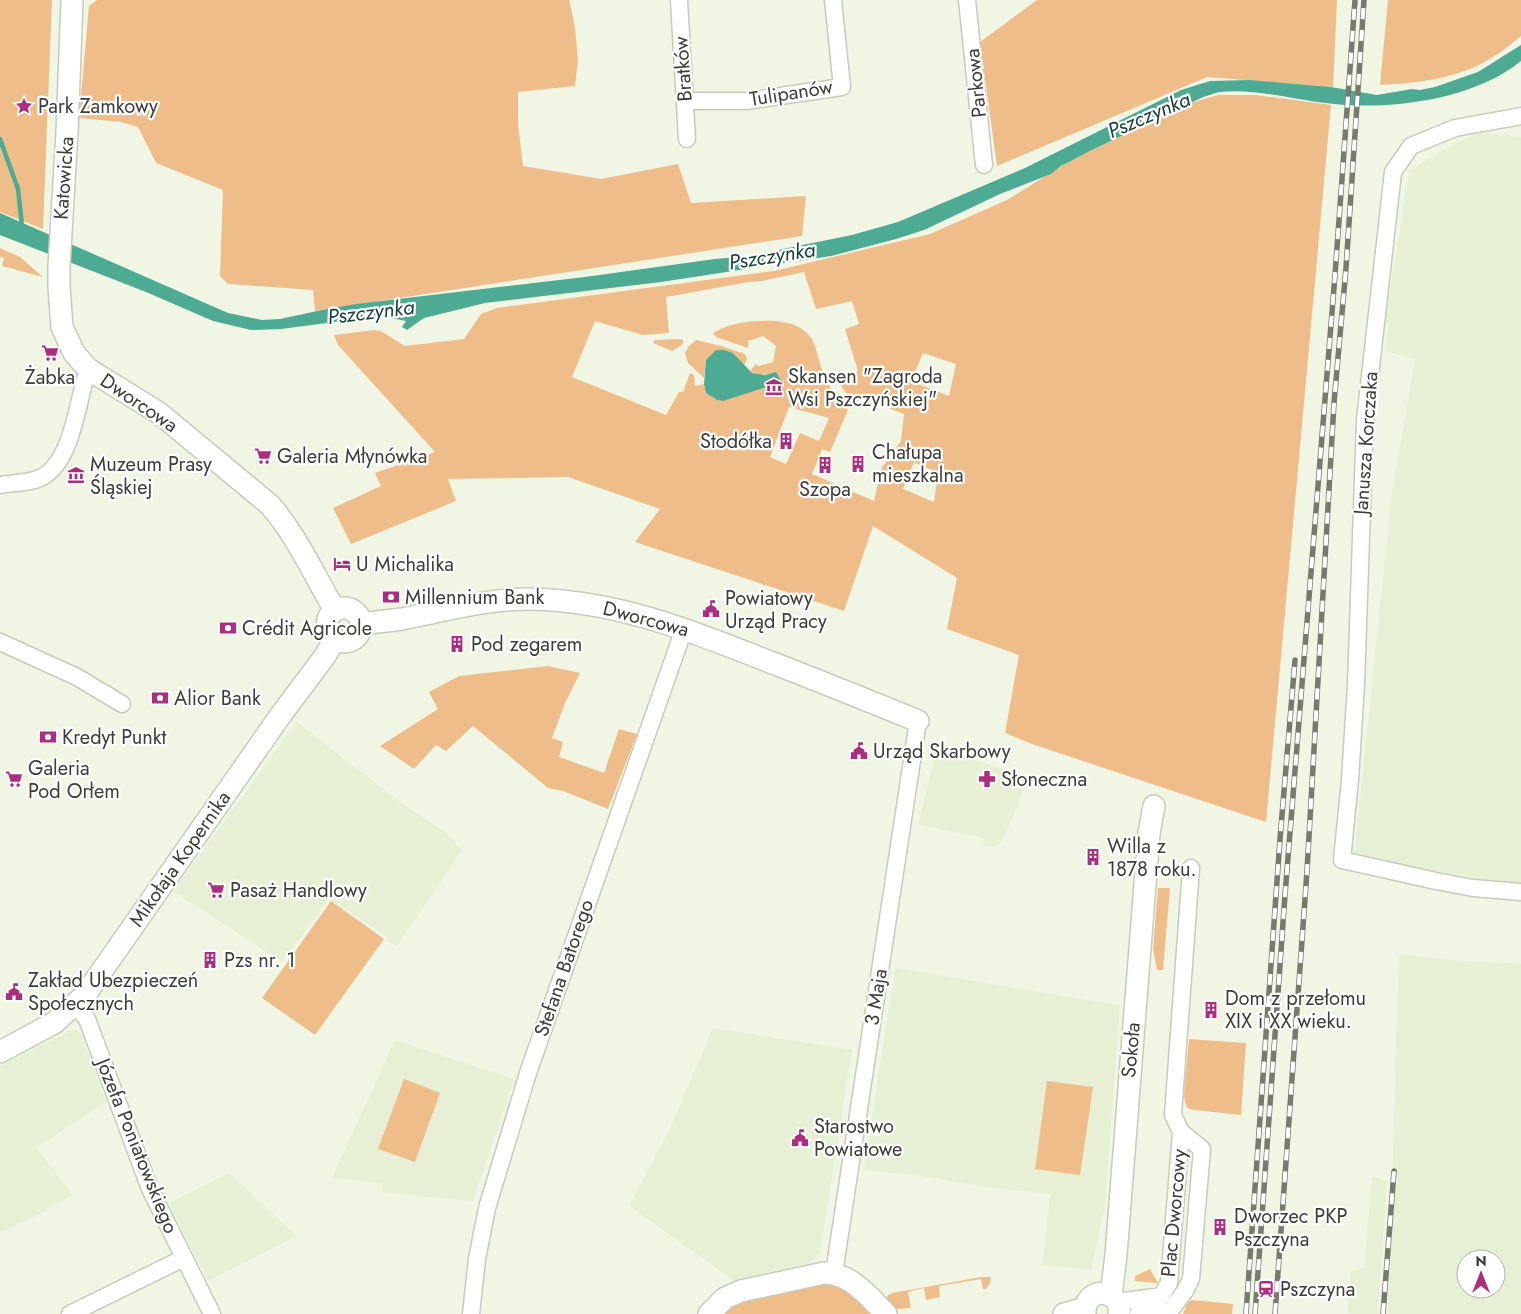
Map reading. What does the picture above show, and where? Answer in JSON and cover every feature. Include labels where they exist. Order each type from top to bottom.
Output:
[{"type":"street","name":"Katowicka","points":[[59,266],[72,0]]},
{"type":"street","name":"Bratków","points":[[679,0],[687,139]]},
{"type":"street","name":"Tulipanów","points":[[685,101],[746,101],[842,87],[833,0]]},
{"type":"street","name":"Parkowa","points":[[966,0],[984,165]]},
{"type":"street","name":"Janusza Korczaka","points":[[1521,116],[1455,128],[1411,146],[1393,172],[1365,420],[1356,694],[1342,860],[1454,884],[1521,892]]},
{"type":"street","name":"Dworcowa","points":[[59,266],[62,326],[74,353],[88,369],[159,413],[270,505],[291,532],[335,610]]},
{"type":"street","points":[[0,485],[37,480],[49,473],[62,456],[69,439],[88,369]]},
{"type":"street","name":"Dworcowa","points":[[360,624],[400,619],[478,604],[535,600],[583,603],[618,609],[684,629],[918,721]]},
{"type":"street","points":[[340,608],[350,609],[357,615],[360,624],[359,632],[353,639],[345,642],[335,639],[329,633],[327,623],[331,614],[340,608]]},
{"type":"street","name":"Stefana Batorego","points":[[471,1314],[477,1259],[487,1208],[528,1073],[684,629]]},
{"type":"street","name":"Mikołaja Kopernika","points":[[0,1052],[54,1023],[75,1005],[94,983],[280,716],[325,656],[335,639]]},
{"type":"street","points":[[0,642],[77,677],[122,704]]},
{"type":"street","name":"3 Maja","points":[[834,1273],[918,721]]},
{"type":"street","name":"Sokoła","points":[[1115,1303],[1112,1288],[1149,833],[1154,806]]},
{"type":"street","name":"Plac Dworcowy","points":[[1115,1303],[1161,1296],[1169,1284],[1180,1132],[1173,1115],[1190,868]]},
{"type":"street","name":"Józefa Poniatowskiego","points":[[75,1005],[87,1019],[150,1189],[212,1314]]},
{"type":"street","points":[[1138,1314],[1170,1311],[1191,1279],[1202,1149],[1180,1132]]},
{"type":"street","points":[[70,1314],[184,1258]]},
{"type":"street","points":[[709,1314],[725,1298],[741,1291],[816,1274],[834,1273],[857,1286],[886,1314]]},
{"type":"street","points":[[1064,1314],[1085,1311],[1090,1298],[1099,1293],[1115,1303]]},
{"type":"shaded area","name":"Park Zamkowy","points":[[0,0],[52,0],[43,229],[0,212]]},
{"type":"shaded area","points":[[97,0],[569,0],[575,27],[578,60],[575,86],[518,92],[518,124],[523,166],[601,179],[678,164],[691,203],[806,196],[802,236],[315,311],[313,290],[228,284],[220,276],[223,190],[156,163],[138,127],[121,122],[79,118],[89,6]]},
{"type":"shaded area","points":[[1037,0],[1337,0],[1333,87],[1207,77],[997,166],[980,42]]},
{"type":"shaded area","points":[[1388,0],[1521,0],[1521,36],[1483,63],[1455,74],[1425,81],[1380,85]]},
{"type":"shaded area","points":[[1218,95],[1256,95],[1331,105],[1266,822],[1032,744],[1005,733],[1019,655],[947,629],[957,578],[873,526],[844,611],[635,542],[660,509],[568,477],[448,479],[456,501],[351,544],[333,508],[381,486],[375,473],[435,452],[338,345],[334,335],[375,330],[381,331],[405,346],[464,339],[481,314],[497,308],[774,271],[930,234],[1007,200],[1070,161],[1190,103]],"holes":[[[804,272],[816,309],[852,301],[859,324],[845,329],[858,371],[837,381],[853,402],[865,399],[904,414],[901,441],[881,469],[874,501],[812,474],[822,449],[830,452],[848,410],[826,380],[813,341],[809,335],[797,326],[777,321],[749,322],[731,325],[713,333],[716,337],[748,348],[748,341],[763,336],[776,346],[773,362],[759,366],[756,364],[750,371],[759,374],[776,373],[723,401],[717,400],[706,393],[704,384],[695,386],[694,375],[690,373],[683,392],[679,392],[666,415],[572,377],[595,321],[643,335],[669,333],[666,297]],[[923,353],[956,364],[949,396],[911,381]],[[789,407],[829,418],[819,441],[800,433],[786,464],[770,457]],[[914,462],[938,473],[934,502],[903,489]]]},
{"type":"shaded area","points":[[1479,132],[1521,137],[1521,884],[1476,878],[1354,856],[1392,493],[1415,359],[1385,351],[1389,324],[1385,322],[1409,171],[1456,143]]},
{"type":"shaded area","points":[[0,248],[20,257],[43,277],[2,266],[4,258],[0,257]]},
{"type":"shaded area","points":[[654,340],[683,340],[683,344],[672,351],[653,343]]},
{"type":"shaded area","points":[[696,340],[745,354],[747,359],[744,365],[733,353],[706,360],[704,378],[688,363],[685,353]]},
{"type":"shaded area","points":[[548,666],[580,673],[565,703],[552,738],[563,742],[559,757],[604,773],[619,729],[637,734],[608,809],[563,791],[548,788],[473,726],[446,751],[436,745],[414,769],[380,746],[438,709],[429,692],[459,676]]},
{"type":"shaded area","points":[[297,722],[400,802],[445,832],[462,850],[397,946],[387,940],[389,938],[329,899],[282,962],[173,891]]},
{"type":"shaded area","points":[[937,747],[1029,778],[1003,840],[994,847],[983,845],[985,838],[918,825]]},
{"type":"shaded area","points":[[1158,888],[1170,888],[1163,970],[1157,970],[1153,949]]},
{"type":"shaded area","points":[[331,901],[384,939],[315,1035],[262,998]]},
{"type":"shaded area","points":[[1399,954],[1459,961],[1521,964],[1521,1314],[1388,1314]]},
{"type":"shaded area","points":[[895,968],[1120,1005],[1105,1205],[1091,1270],[1043,1265],[1050,1194],[987,1187],[917,1175],[864,1170]]},
{"type":"shaded area","points":[[713,1028],[852,1050],[820,1252],[812,1262],[735,1281],[629,1206],[670,1128]]},
{"type":"shaded area","points":[[74,1029],[82,1036],[106,1102],[36,1148],[73,1195],[48,1210],[0,1233],[0,1066]]},
{"type":"shaded area","points":[[1189,1039],[1246,1043],[1241,1115],[1187,1108],[1184,1095]]},
{"type":"shaded area","points":[[395,1040],[514,1079],[473,1201],[382,1192],[383,1183],[332,1178]]},
{"type":"shaded area","points":[[404,1079],[440,1093],[415,1162],[378,1149]]},
{"type":"shaded area","points":[[1047,1081],[1093,1087],[1080,1175],[1035,1169]]},
{"type":"shaded area","points":[[229,1173],[297,1236],[208,1281],[169,1203]]},
{"type":"shaded area","points":[[1372,1176],[1387,1181],[1378,1314],[1348,1314],[1350,1272],[1364,1268]]},
{"type":"shaded area","points":[[1150,1269],[1158,1283],[1135,1281],[1135,1276]]},
{"type":"shaded area","points":[[981,1277],[991,1277],[986,1289],[983,1289],[981,1279],[939,1286],[940,1297],[926,1300],[924,1288],[908,1292],[911,1308],[896,1309],[887,1298],[888,1295],[893,1293]]},
{"type":"shaded area","points":[[819,1280],[839,1283],[875,1314],[718,1314],[725,1306]]},
{"type":"shaded area","points":[[1192,1300],[1233,1304],[1232,1314],[1183,1314],[1187,1304]]},
{"type":"water","name":"Pszczynka","points":[[1521,45],[1521,61],[1501,75],[1478,86],[1428,100],[1401,104],[1349,105],[1245,91],[1213,94],[1090,151],[1061,166],[1051,174],[1000,194],[924,230],[831,256],[661,282],[485,303],[424,318],[407,330],[402,327],[406,321],[380,316],[281,329],[251,330],[213,321],[146,292],[0,235],[0,213],[228,313],[262,320],[280,319],[356,304],[748,256],[852,235],[898,222],[1025,168],[1181,90],[1210,81],[1250,80],[1331,87],[1377,95],[1435,87],[1478,72]]},
{"type":"water","points":[[716,350],[733,353],[752,373],[765,375],[776,372],[782,382],[723,401],[717,400],[706,393],[704,384],[706,360]]},
{"type":"waterway","points":[[0,139],[18,189],[22,226]]},
{"type":"railway","points":[[1255,1314],[1285,895],[1335,275],[1355,0]]},
{"type":"railway","points":[[1275,1314],[1307,871],[1334,403],[1346,268],[1364,0]]},
{"type":"railway","points":[[1246,1314],[1280,839],[1295,660]]},
{"type":"railway","points":[[1383,1314],[1394,1171]]},
{"type":"place","name":"Park Zamkowy","points":[[24,106]]},
{"type":"place","name":"Żabka","points":[[50,353]]},
{"type":"place","name":"Skansen \"Zagroda Wsi Pszczyńskiej\"","points":[[774,387]]},
{"type":"place","name":"Stodółka","points":[[786,441]]},
{"type":"place","name":"Galeria Młynówka","points":[[263,456]]},
{"type":"place","name":"Chałupa mieszkalna","points":[[858,464]]},
{"type":"place","name":"Szopa","points":[[825,465]]},
{"type":"place","name":"Muzeum Prasy Śląskiej","points":[[76,475]]},
{"type":"place","name":"U Michalika","points":[[342,564]]},
{"type":"place","name":"Millennium Bank","points":[[391,597]]},
{"type":"place","name":"Powiatowy Urząd Pracy","points":[[711,609]]},
{"type":"place","name":"Crédit Agricole","points":[[228,628]]},
{"type":"place","name":"Pod zegarem","points":[[457,644]]},
{"type":"place","name":"Alior Bank","points":[[160,698]]},
{"type":"place","name":"Kredyt Punkt","points":[[48,737]]},
{"type":"place","name":"Urząd Skarbowy","points":[[859,751]]},
{"type":"place","name":"Galeria Pod Orłem","points":[[14,779]]},
{"type":"place","name":"Słoneczna","points":[[987,779]]},
{"type":"place","name":"Willa z 1878 roku.","points":[[1093,857]]},
{"type":"place","name":"Pasaż Handlowy","points":[[216,890]]},
{"type":"place","name":"Pzs nr. 1","points":[[210,960]]},
{"type":"place","name":"Zakład Ubezpieczeń Społecznych","points":[[14,992]]},
{"type":"place","name":"Dom z przełomu XIX i XX wieku.","points":[[1211,1010]]},
{"type":"place","name":"Starostwo Powiatowe","points":[[800,1138]]},
{"type":"place","name":"Dworzec PKP Pszczyna","points":[[1220,1227]]},
{"type":"place","name":"Pszczyna","points":[[1266,1289]]}]
